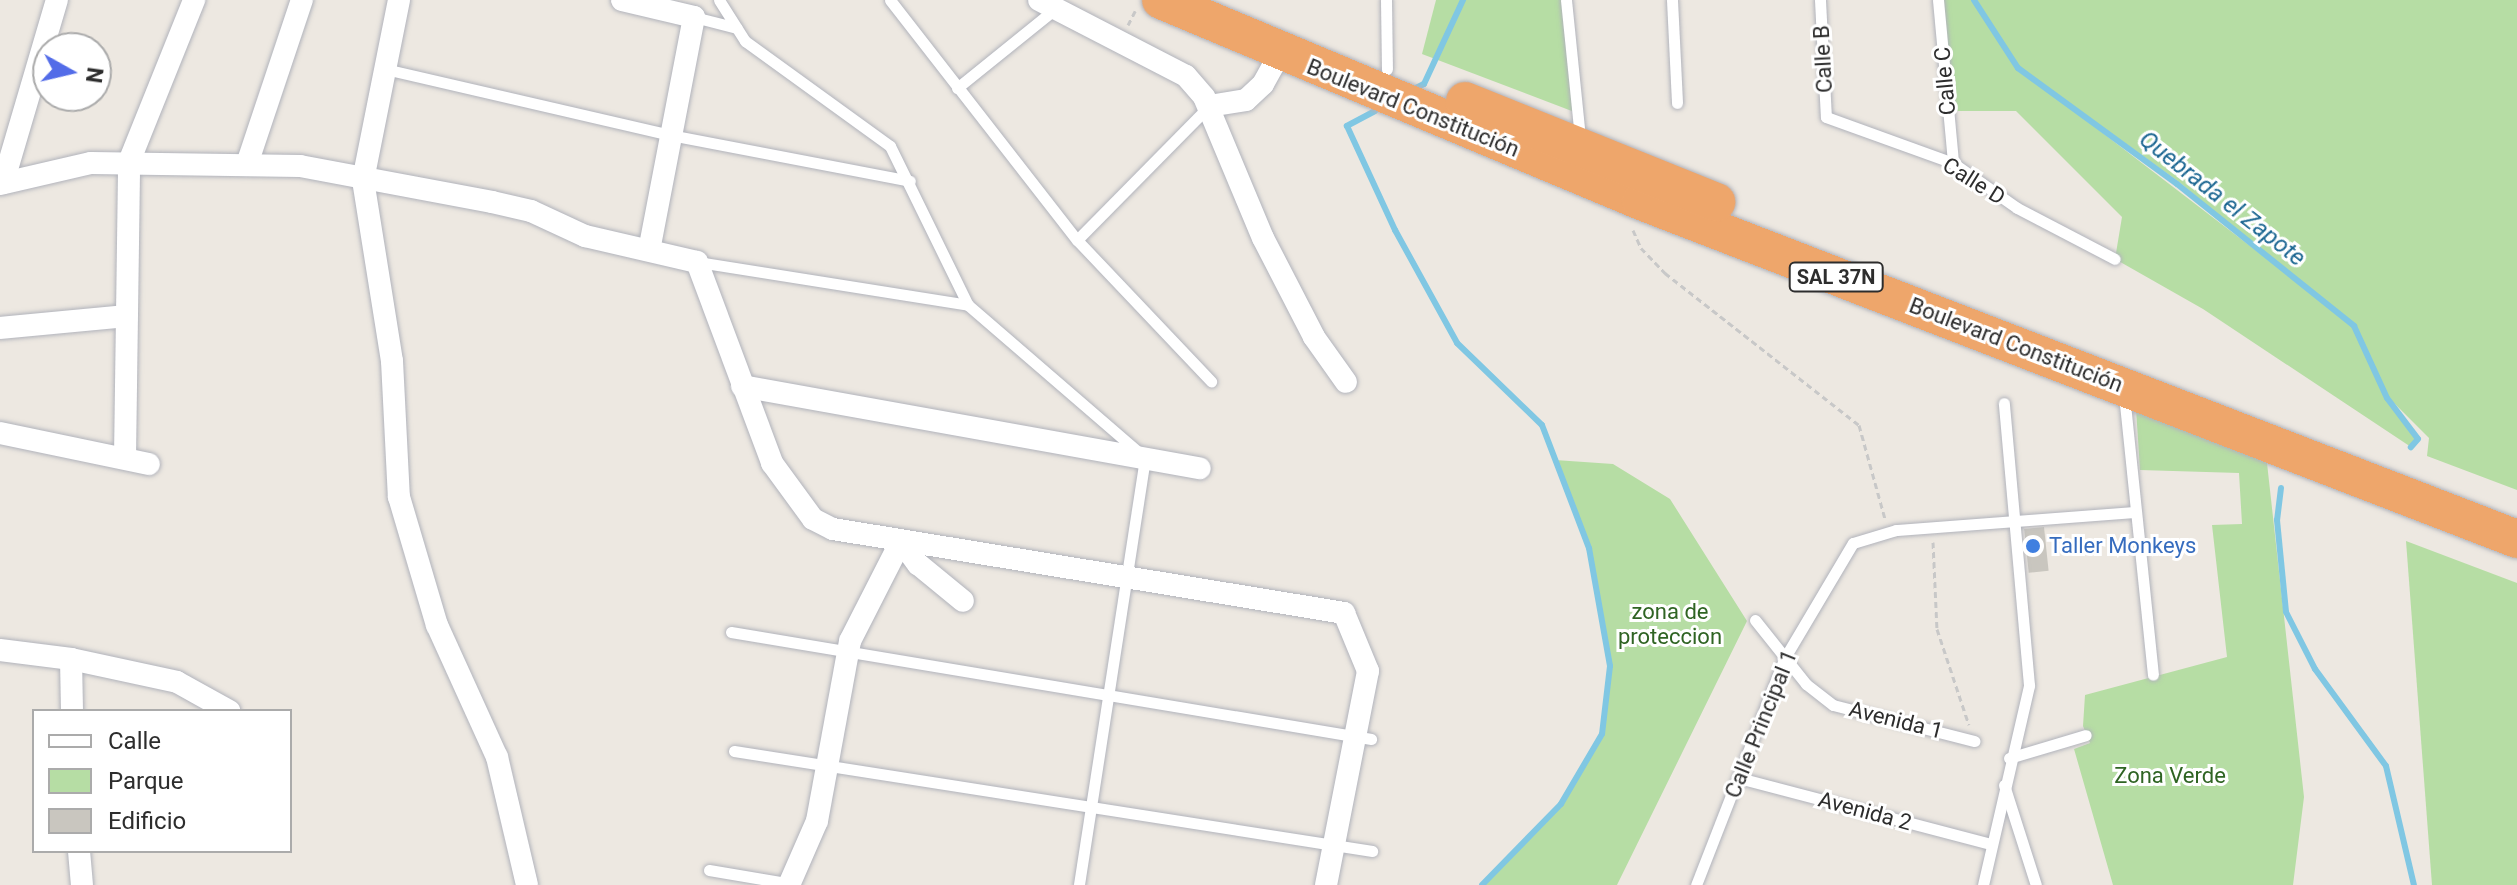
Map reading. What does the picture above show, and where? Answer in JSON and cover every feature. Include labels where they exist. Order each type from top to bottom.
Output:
[{"type":"highway","name":"Boulevard Constitución","points":[[1161,0],[1280,53],[1619,192],[2517,539]]},
{"type":"highway","name":"Boulevard Constitución","points":[[1223,0],[1581,148],[2517,512]]},
{"type":"street","points":[[2,184],[57,0]]},
{"type":"street","points":[[125,458],[129,162],[194,0]]},
{"type":"street","points":[[247,164],[302,0]]},
{"type":"street","points":[[399,0],[363,180],[392,361],[399,497],[437,625],[497,757],[527,885]]},
{"type":"street","points":[[622,0],[694,17],[675,136],[649,250]]},
{"type":"street","points":[[1047,5],[1186,76],[1209,106],[1263,238],[1314,337],[1346,382]]},
{"type":"street","points":[[1209,106],[1246,100],[1263,84],[1280,53]]},
{"type":"street","points":[[2,184],[63,166],[129,162],[300,166],[505,205],[585,236],[697,262],[772,463],[813,519],[833,529],[1344,613],[1368,671],[1363,737],[1326,885]]},
{"type":"street","points":[[0,328],[126,316]]},
{"type":"street","points":[[742,386],[1200,468]]},
{"type":"street","points":[[0,433],[149,464]]},
{"type":"street","points":[[901,541],[918,564],[963,601]]},
{"type":"street","points":[[793,884],[817,821],[848,652],[901,541]]},
{"type":"street","points":[[0,650],[71,659],[177,682],[225,709]]},
{"type":"street","points":[[71,659],[72,709]]},
{"type":"street","points":[[79,853],[82,885]]},
{"type":"lane","points":[[719,0],[745,41],[890,146],[910,181],[968,305],[1145,458],[1079,885]]},
{"type":"lane","points":[[890,0],[1077,240],[1211,381]]},
{"type":"lane","points":[[1386,0],[1387,69]]},
{"type":"lane","points":[[1566,0],[1581,148]]},
{"type":"lane","points":[[1672,0],[1677,103]]},
{"type":"lane","name":"Calle B","points":[[1820,0],[1826,117]]},
{"type":"lane","name":"Calle C","points":[[1938,0],[1953,163]]},
{"type":"lane","points":[[957,88],[1047,5]]},
{"type":"lane","points":[[694,17],[737,28]]},
{"type":"lane","points":[[385,69],[675,136],[910,181]]},
{"type":"lane","points":[[1077,240],[1209,106]]},
{"type":"lane","name":"Calle D","points":[[1826,117],[1953,163],[2017,208],[2115,259]]},
{"type":"lane","points":[[697,262],[968,305]]},
{"type":"lane","points":[[1983,885],[2003,781],[2029,685],[2004,403]]},
{"type":"lane","points":[[2125,404],[2153,675]]},
{"type":"lane","points":[[1896,530],[2135,512]]},
{"type":"lane","name":"Calle Principal 1","points":[[1696,885],[1784,659],[1853,543],[1868,535],[1896,530]]},
{"type":"lane","name":"Avenida 1","points":[[1755,620],[1784,659],[1833,705],[1974,741]]},
{"type":"lane","points":[[731,632],[1363,737]]},
{"type":"lane","points":[[2009,758],[2086,735]]},
{"type":"lane","points":[[734,751],[1372,851]]},
{"type":"lane","name":"Avenida 2","points":[[1739,778],[1991,844]]},
{"type":"lane","points":[[2003,781],[2036,885]]},
{"type":"lane","points":[[709,870],[793,884]]},
{"type":"path","points":[[1127,26],[1141,0]]},
{"type":"path","points":[[1619,192],[1641,248],[1665,273],[1859,425],[1868,446],[1877,503],[1896,530],[1922,534],[1934,542],[1937,629],[1974,741]]},
{"type":"green space","points":[[1436,0],[1566,0],[1577,113],[1422,54]]},
{"type":"green space","points":[[1938,0],[2517,0],[2517,490],[2427,456],[2429,438],[2393,402],[2418,439],[2411,447],[2203,309],[2115,259],[2122,217],[2016,111],[1948,111]],"holes":[[[1998,35],[2019,67],[2179,182],[2327,305],[2018,68]]]},
{"type":"green space","name":"Zona Verde","points":[[2136,409],[2267,463],[2304,797],[2293,885],[2113,885],[2074,749],[2090,743],[2083,726],[2085,695],[2227,657],[2212,525],[2242,524],[2239,473],[2140,470]]},
{"type":"green space","name":"zona de proteccion","points":[[1555,460],[1613,464],[1670,499],[1747,621],[1617,885],[1482,885],[1561,804],[1602,734],[1610,666],[1589,548]]},
{"type":"green space","points":[[2406,541],[2517,583],[2517,885],[2432,885]]},
{"type":"building","name":"Taller Monkeys","points":[[2044,527],[2049,571],[2029,573],[2024,529]]},
{"type":"waterway","points":[[1414,89],[1424,84],[1463,0]]},
{"type":"waterway","name":"Quebrada el Zapote","points":[[1974,0],[2018,68],[2177,184],[2354,326],[2387,398],[2418,439],[2411,447]]},
{"type":"waterway","points":[[1375,111],[1347,126],[1395,230],[1457,343],[1542,425],[1589,548],[1610,666],[1602,734],[1561,804],[1482,885]]},
{"type":"waterway","name":"Quebrada el Zapote","points":[[2281,488],[2277,520],[2286,612],[2315,669],[2386,766],[2414,885]]},
{"type":"place","name":"Taller Monkeys","points":[[2033,546]]}]
